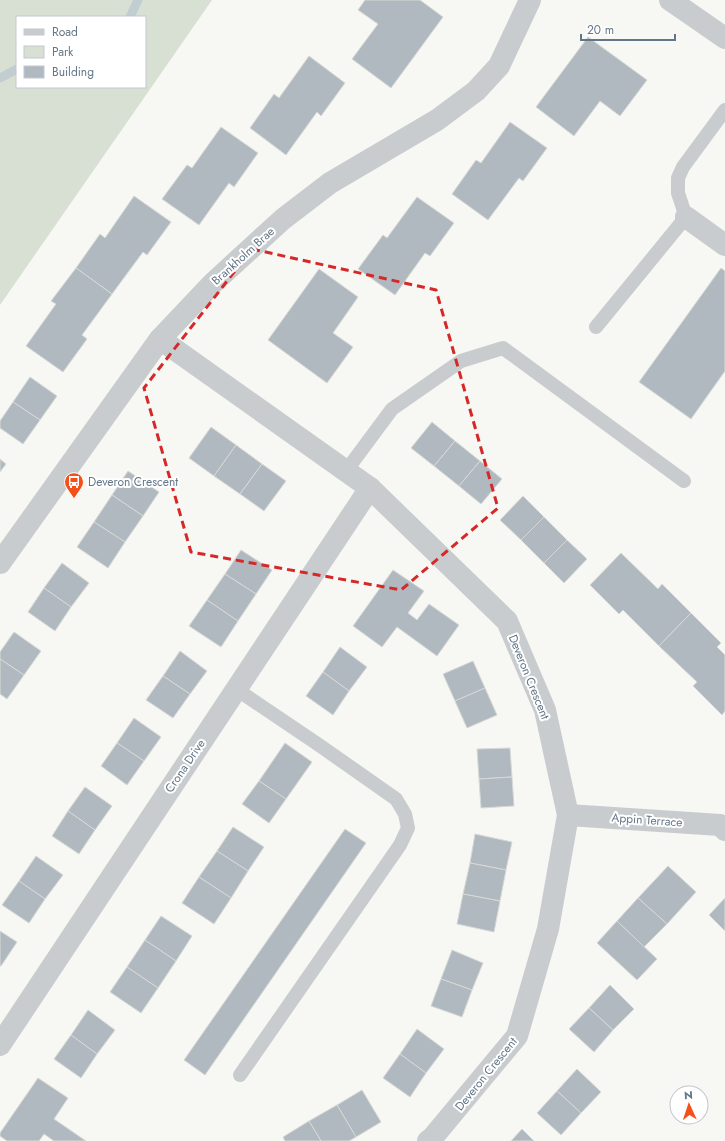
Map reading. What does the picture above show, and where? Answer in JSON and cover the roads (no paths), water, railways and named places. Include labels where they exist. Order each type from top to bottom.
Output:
[{"type":"street","name":"Brankholm Brae","points":[[0,563],[160,339],[212,283],[283,220],[330,183],[437,120],[476,91],[499,66],[530,0]]},
{"type":"street","points":[[670,0],[725,38]]},
{"type":"street","points":[[686,217],[725,245]]},
{"type":"street","name":"Deveron Crescent","points":[[160,339],[370,488],[507,621],[545,710],[568,815],[548,929],[518,1036],[428,1141]]},
{"type":"street","name":"Crona Drive","points":[[0,1045],[370,488]]},
{"type":"street","name":"Appin Terrace","points":[[568,815],[720,825],[725,830]]},
{"type":"lane","points":[[596,327],[686,217],[678,193],[678,178],[683,167],[725,110]]},
{"type":"lane","points":[[346,471],[392,409],[461,361],[503,348],[684,481]]},
{"type":"lane","points":[[236,689],[319,744],[396,799],[405,814],[408,828],[400,845],[240,1075]]},
{"type":"waterway","points":[[130,16],[138,0]]},
{"type":"waterway","points":[[0,78],[16,70]]},
{"type":"place","name":"Deveron Crescent","points":[[74,499]]}]
